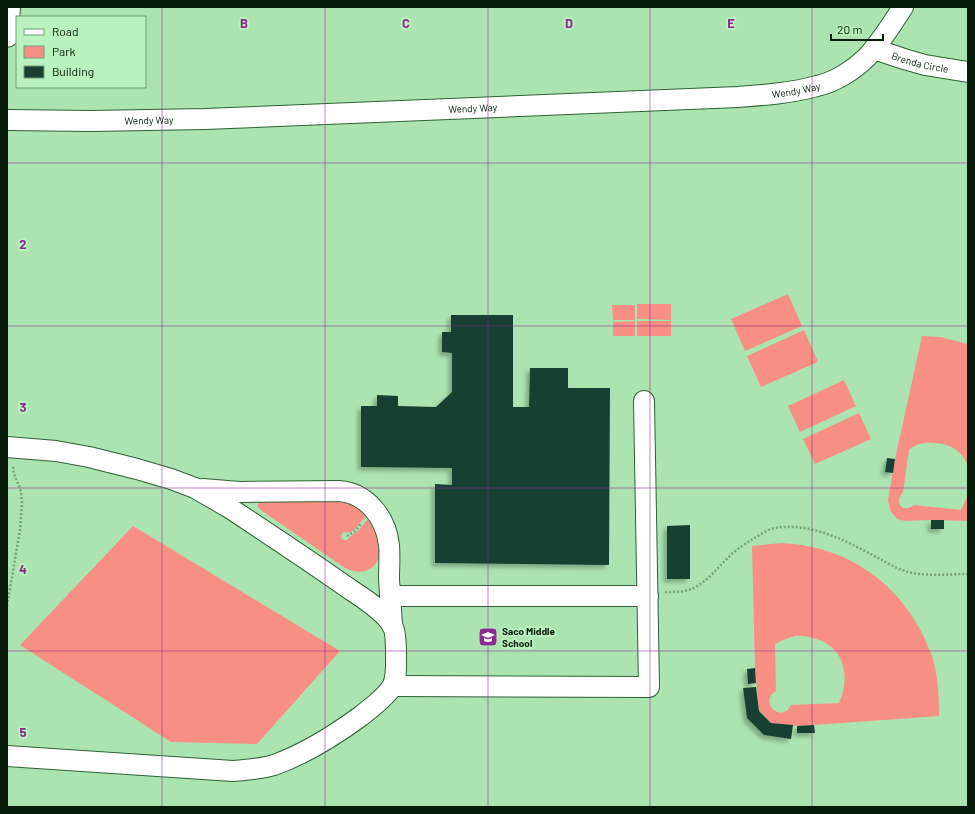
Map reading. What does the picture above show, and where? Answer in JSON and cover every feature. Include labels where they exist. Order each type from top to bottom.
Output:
[{"type":"main road","points":[[7,36],[9,7]]},
{"type":"street","name":"Wendy Way","points":[[7,120],[91,121],[205,119],[738,97],[775,94],[818,86],[835,80],[846,73],[866,58],[874,49],[890,28],[903,7]]},
{"type":"street","name":"Brenda Circle","points":[[874,49],[925,65],[968,72]]},
{"type":"street","points":[[393,686],[649,687],[644,401]]},
{"type":"street","points":[[11,447],[56,451],[88,457],[137,469],[195,488],[228,507],[347,587],[380,611],[392,625]]},
{"type":"street","points":[[7,756],[232,771],[258,769],[288,759],[325,740],[347,726],[376,704],[393,686],[396,649],[392,625],[390,596],[389,546],[384,525],[376,512],[365,501],[347,492],[339,491],[238,492],[195,488]]},
{"type":"street","points":[[390,596],[648,593]]},
{"type":"path","points":[[7,606],[20,530],[22,503],[20,488],[13,469],[11,447]]},
{"type":"path","points":[[648,593],[684,591],[696,587],[734,552],[773,528],[790,527],[814,530],[832,535],[906,572],[926,574],[968,574]]},
{"type":"green space","points":[[788,294],[802,326],[745,351],[731,319]]},
{"type":"green space","points":[[637,304],[671,304],[671,320],[637,319]]},
{"type":"green space","points":[[612,305],[635,305],[635,320],[613,320]]},
{"type":"green space","points":[[635,321],[635,336],[613,336],[613,322]]},
{"type":"green space","points":[[637,321],[671,321],[671,336],[637,336]]},
{"type":"green space","points":[[804,330],[818,362],[761,387],[747,356]]},
{"type":"green space","points":[[922,336],[940,337],[968,344],[968,465],[958,451],[949,446],[923,443],[914,446],[909,450],[903,492],[900,496],[899,503],[903,508],[914,505],[961,510],[968,495],[968,521],[905,521],[897,519],[890,510],[888,500],[895,459]]},
{"type":"green space","points":[[844,380],[856,406],[800,432],[788,406]]},
{"type":"green space","points":[[859,413],[871,439],[815,464],[803,439]]},
{"type":"green space","points":[[338,499],[355,505],[368,515],[352,531],[343,532],[341,536],[342,539],[347,540],[370,518],[377,533],[380,542],[379,555],[374,566],[369,569],[358,572],[345,568],[258,507],[258,504],[261,501]]},
{"type":"green space","points":[[133,526],[340,651],[257,744],[171,742],[20,645]]},
{"type":"green space","points":[[781,543],[807,546],[830,552],[853,562],[873,574],[891,590],[907,608],[920,629],[931,653],[938,684],[939,716],[797,726],[771,723],[759,711],[755,668],[752,546]],"holes":[[[798,636],[806,636],[816,639],[826,643],[834,649],[843,665],[844,684],[842,693],[839,703],[791,705],[787,711],[782,713],[777,712],[770,705],[769,700],[771,695],[776,691],[775,644]]]},
{"type":"building","points":[[451,315],[513,315],[513,407],[529,407],[530,368],[568,368],[568,388],[610,388],[609,565],[435,563],[435,484],[452,485],[452,468],[361,467],[361,406],[377,406],[377,395],[398,396],[398,406],[436,407],[452,392],[452,353],[442,352],[442,332],[451,332]]},
{"type":"building","points":[[887,458],[895,459],[893,473],[885,472]]},
{"type":"building","points":[[931,520],[944,520],[944,529],[931,529]]},
{"type":"building","points":[[690,525],[690,579],[667,579],[667,526]]},
{"type":"building","points":[[755,668],[756,683],[748,684],[747,669]]},
{"type":"building","points":[[756,687],[759,711],[771,723],[793,725],[791,739],[764,735],[747,718],[743,688]]},
{"type":"building","points":[[814,725],[815,733],[797,733],[797,726]]},
{"type":"place","name":"Saco Middle School","points":[[488,637]]}]
